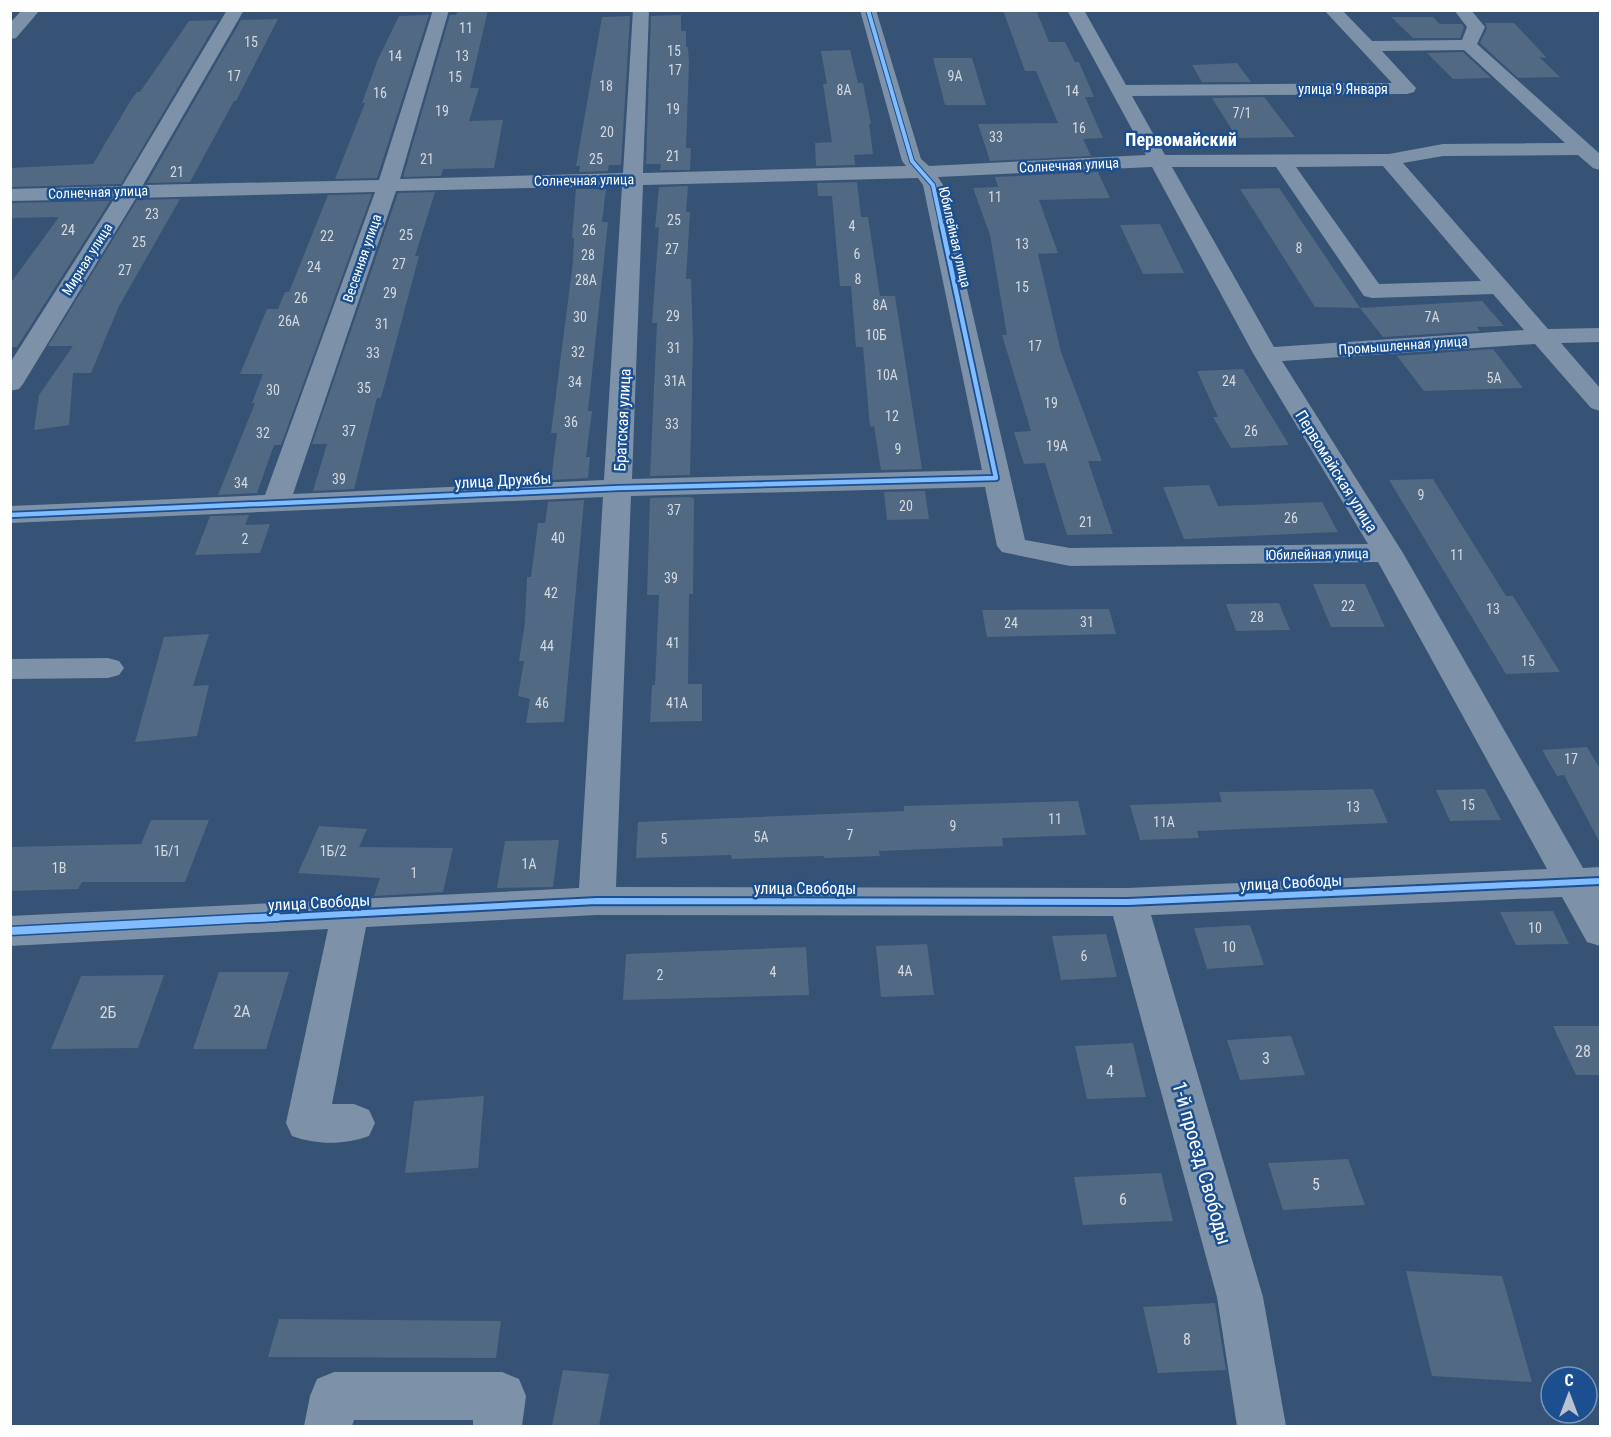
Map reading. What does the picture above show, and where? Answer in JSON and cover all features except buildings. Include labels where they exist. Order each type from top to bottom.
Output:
[{"type":"street","points":[[10,34],[32,10]]},
{"type":"street","name":"Мирная улица","points":[[10,384],[129,192],[236,10]]},
{"type":"street","name":"Весенняя улица","points":[[276,504],[388,184],[441,10]]},
{"type":"street","name":"Братская улица","points":[[597,901],[641,10]]},
{"type":"street","name":"Юбилейная улица","points":[[868,10],[912,161],[933,185],[1012,546],[1070,557],[1388,553]]},
{"type":"street","name":"Первомайская улица","points":[[1075,10],[1266,355],[1588,882],[1600,931]]},
{"type":"street","points":[[1332,10],[1367,46],[1468,45],[1600,165]]},
{"type":"street","points":[[1462,10],[1476,27],[1468,45]]},
{"type":"street","name":"улица 9 Января","points":[[1119,91],[1407,88],[1367,46]]},
{"type":"street","name":"Солнечная улица","points":[[10,195],[924,172],[1156,160],[1389,160],[1443,150],[1584,149]]},
{"type":"street","points":[[1389,160],[1600,403]]},
{"type":"street","points":[[1282,161],[1372,291],[1498,287]]},
{"type":"street","name":"Промышленная улица","points":[[1266,355],[1540,336],[1600,335]]},
{"type":"street","name":"улица Дружбы","points":[[10,515],[619,488],[996,478]]},
{"type":"street","points":[[10,669],[108,668]]},
{"type":"street","name":"улица Свободы","points":[[10,931],[597,901],[1128,902],[1588,882]]},
{"type":"street","name":"1-й проезд Свободы","points":[[1128,902],[1240,1297],[1262,1426]]},
{"type":"street","points":[[350,914],[307,1124],[354,1123]]},
{"type":"street","points":[[328,1426],[334,1396],[502,1396],[497,1426]]},
{"type":"cycle path","points":[[10,515],[619,488],[996,478],[933,185],[912,161],[868,10]]},
{"type":"cycle path","points":[[10,931],[597,901],[1128,902],[1600,881]]},
{"type":"district","name":"Первомайский","points":[[1181,140]]}]
